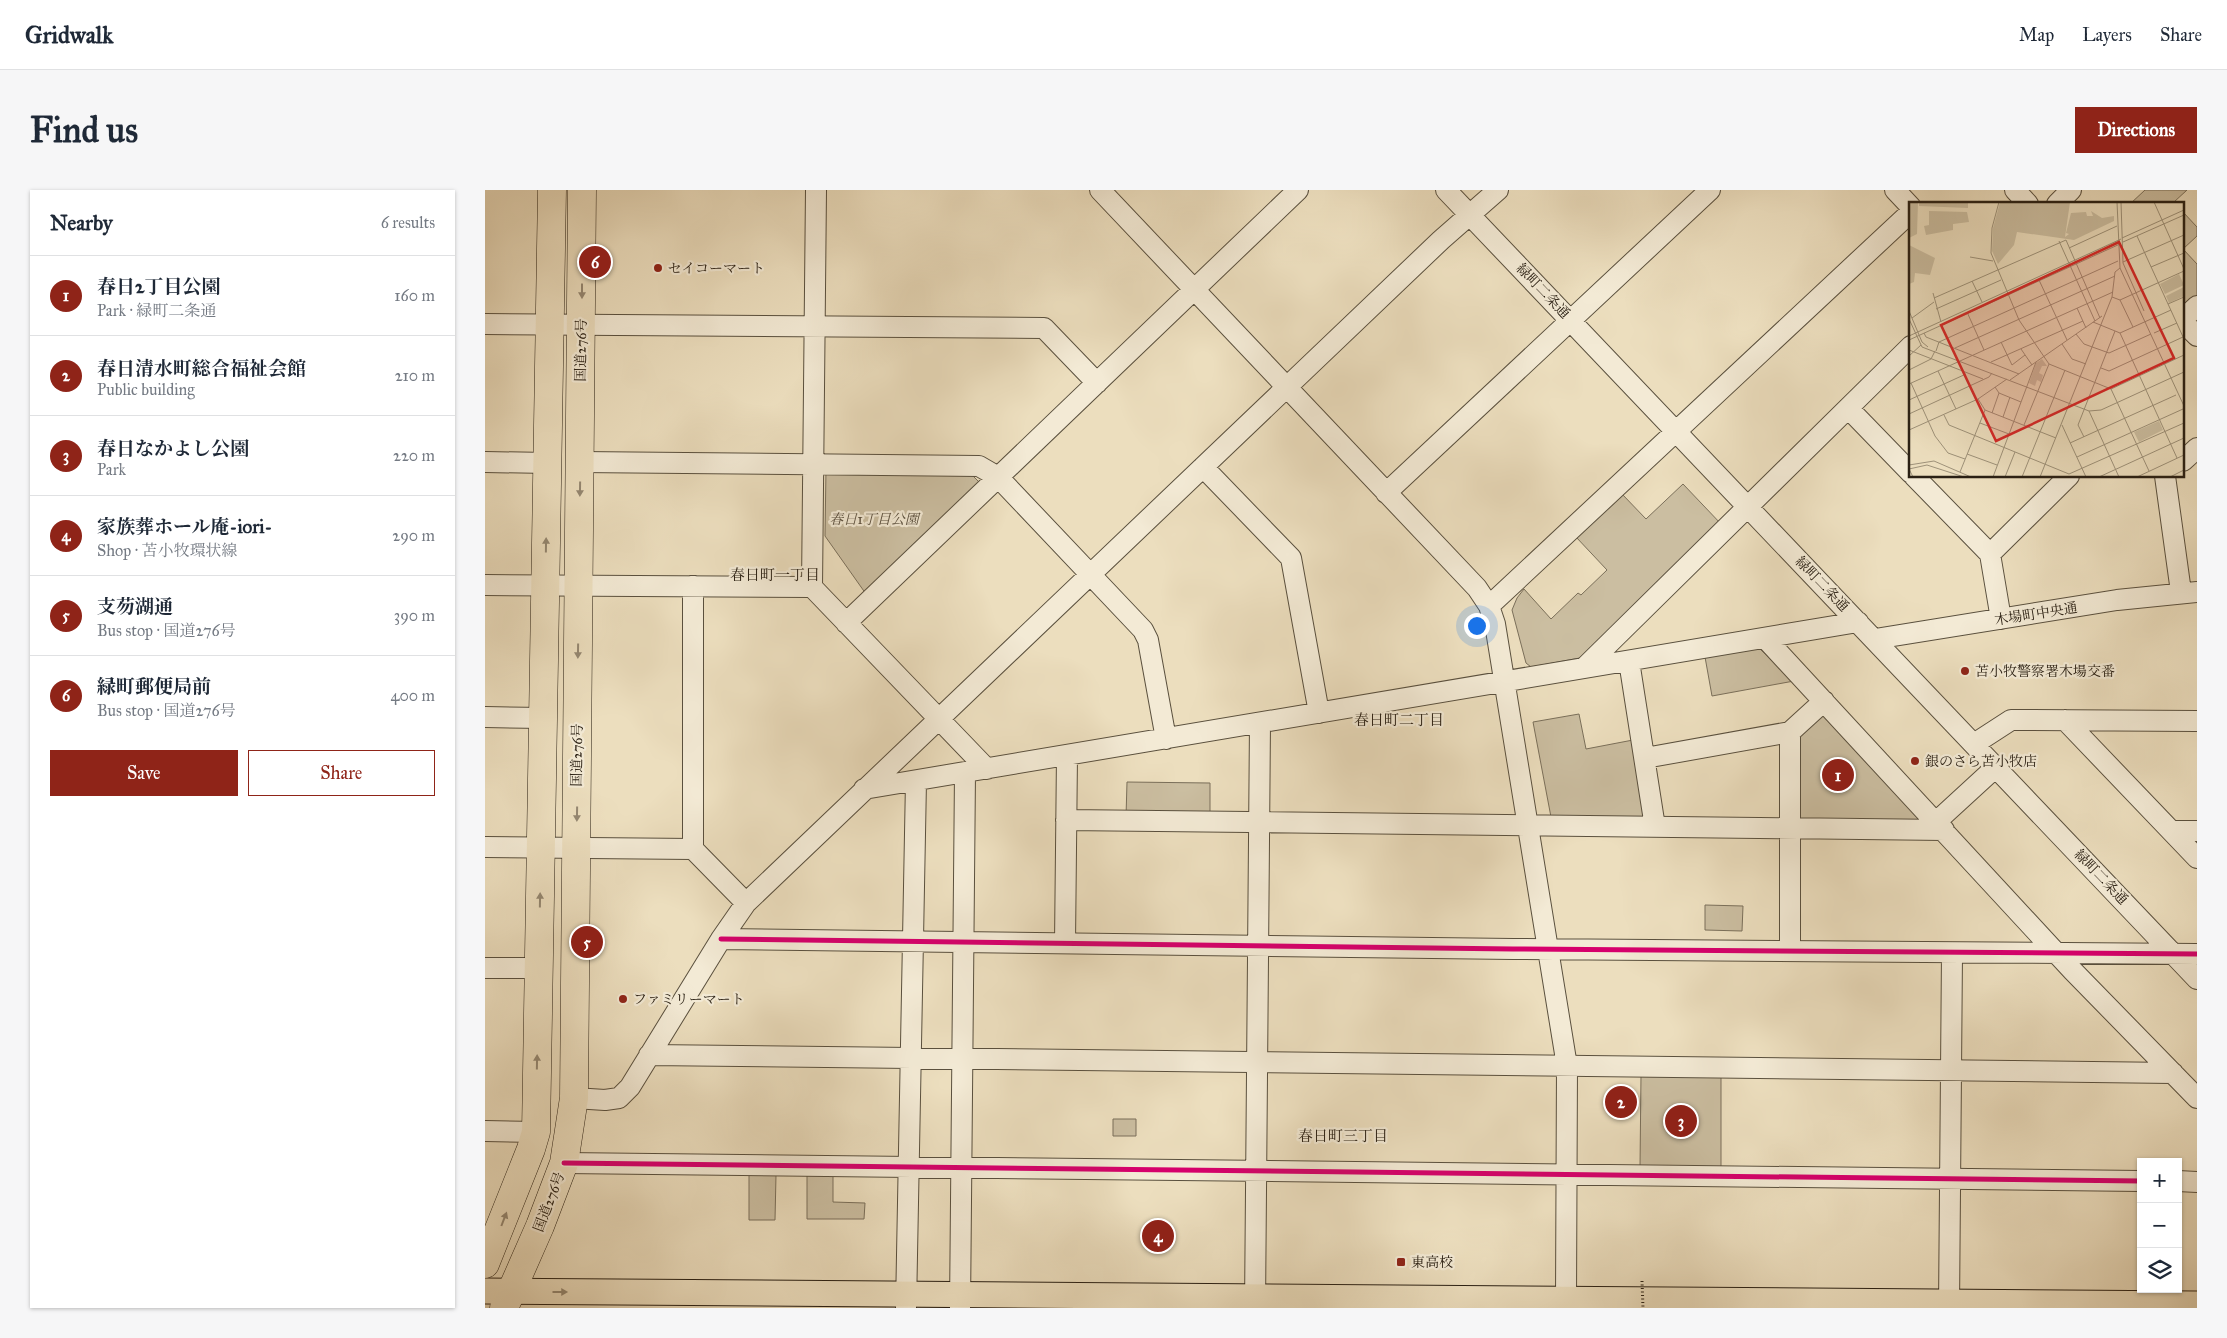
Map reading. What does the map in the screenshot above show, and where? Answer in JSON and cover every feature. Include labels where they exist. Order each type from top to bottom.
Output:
[{"type":"highway","points":[[485,1264],[536,1132],[552,190]]},
{"type":"highway","name":"国道276号","points":[[500,1297],[540,1226],[564,1163],[574,1098],[582,190]]},
{"type":"main road","points":[[500,1297],[1255,1303],[2190,1305]]},
{"type":"street","points":[[816,190],[812,587],[987,769]]},
{"type":"street","points":[[1100,190],[1477,588],[1489,606],[1495,624],[1567,1066],[1566,1304]]},
{"type":"street","points":[[846,623],[1298,190]]},
{"type":"street","name":"緑町二条通","points":[[1446,190],[2197,979]]},
{"type":"street","points":[[574,1098],[605,1100],[619,1098],[630,1087],[721,939],[746,903],[1441,240],[1471,216],[1498,190]]},
{"type":"street","points":[[1386,493],[1710,190]]},
{"type":"street","points":[[1895,190],[1909,205]]},
{"type":"street","points":[[2015,190],[2026,202]]},
{"type":"street","points":[[1489,606],[1909,214]]},
{"type":"street","points":[[2185,318],[2197,306]]},
{"type":"street","points":[[2185,322],[2197,336]]},
{"type":"street","points":[[485,324],[1044,328],[1097,383]]},
{"type":"street","points":[[1585,667],[1909,348]]},
{"type":"street","points":[[1848,408],[1909,468]]},
{"type":"street","points":[[2185,459],[2197,448]]},
{"type":"street","points":[[485,462],[548,463]]},
{"type":"street","points":[[580,462],[979,466],[998,477],[1143,630],[1148,640],[1166,739]]},
{"type":"street","points":[[1203,466],[1291,558],[1319,713]]},
{"type":"street","points":[[1919,478],[1990,554],[2001,619]]},
{"type":"street","points":[[1990,554],[2067,478]]},
{"type":"street","points":[[2166,478],[2189,592]]},
{"type":"street","points":[[485,585],[812,587]]},
{"type":"street","points":[[693,586],[693,849],[746,903]]},
{"type":"street","name":"木場町中央通","points":[[1875,639],[2189,592]]},
{"type":"street","points":[[864,790],[1858,622]]},
{"type":"street","points":[[1765,638],[2058,954],[2197,1098]]},
{"type":"street","points":[[1629,661],[1655,827]]},
{"type":"street","points":[[1645,758],[1790,732],[1824,701]]},
{"type":"street","points":[[485,717],[543,718]]},
{"type":"street","points":[[1975,744],[2011,720],[2197,721]]},
{"type":"street","points":[[2065,720],[2197,858]]},
{"type":"street","points":[[1255,1303],[1260,723]]},
{"type":"street","points":[[1790,732],[1790,951]]},
{"type":"street","points":[[1065,943],[1067,755]]},
{"type":"street","points":[[1066,820],[1791,828],[1940,826],[1996,767]]},
{"type":"street","points":[[960,1301],[965,772]]},
{"type":"street","points":[[906,1301],[916,781]]},
{"type":"street","points":[[2172,831],[2197,832]]},
{"type":"street","points":[[485,847],[693,849]]},
{"type":"street","points":[[721,939],[1548,950],[2197,954]]},
{"type":"street","points":[[1949,1305],[1953,953]]},
{"type":"street","points":[[485,968],[539,968]]},
{"type":"street","points":[[649,1055],[2173,1073]]},
{"type":"street","points":[[485,1131],[536,1132]]},
{"type":"street","points":[[564,1163],[2137,1181]]},
{"type":"street","points":[[2182,1181],[2197,1182]]},
{"type":"path","points":[[1643,1281],[1643,1308]]},
{"type":"green space","points":[[2145,190],[2187,190],[2174,202],[2132,202]]},
{"type":"green space","points":[[2185,214],[2197,227],[2197,236],[2185,247]]},
{"type":"green space","points":[[2185,251],[2197,264],[2197,296],[2185,307]]},
{"type":"green space","name":"春日1丁目公園","points":[[826,469],[972,475],[981,484],[866,594],[825,536]]},
{"type":"green space","points":[[1683,484],[1722,525],[1585,657],[1531,667],[1526,663],[1512,610],[1517,598],[1524,589],[1551,619],[1578,593],[1581,595],[1607,570],[1576,537],[1622,494],[1646,519]]},
{"type":"green space","points":[[1759,648],[1794,681],[1712,696],[1705,657]]},
{"type":"green space","points":[[1820,709],[1920,815],[1916,823],[1794,823],[1794,735]]},
{"type":"green space","points":[[1579,714],[1586,749],[1633,740],[1646,814],[1643,818],[1551,817],[1533,722]]},
{"type":"green space","points":[[1127,782],[1210,783],[1210,818],[1126,817]]},
{"type":"green space","points":[[1705,905],[1743,906],[1742,931],[1705,930]]},
{"type":"green space","points":[[1641,1075],[1721,1076],[1721,1167],[1640,1167]]},
{"type":"green space","points":[[1113,1119],[1136,1119],[1136,1136],[1113,1136]]},
{"type":"green space","points":[[749,1174],[776,1175],[775,1220],[749,1220]]},
{"type":"green space","points":[[807,1175],[833,1176],[833,1202],[865,1203],[864,1219],[807,1219]]},
{"type":"cycle path","points":[[721,939],[1513,949],[2197,954]]},
{"type":"cycle path","points":[[564,1163],[2137,1181]]},
{"type":"place","name":"緑町郵便局前","points":[[595,262]]},
{"type":"place","name":"セイコーマート","points":[[658,268]]},
{"type":"place","name":"苫小牧警察署木場交番","points":[[1965,671]]},
{"type":"place","name":"銀のさら苫小牧店","points":[[1915,761]]},
{"type":"place","name":"春日2丁目公園","points":[[1838,775]]},
{"type":"place","name":"支芴湖通","points":[[587,942]]},
{"type":"place","name":"ファミリーマート","points":[[623,999]]},
{"type":"place","name":"春日清水町総合福祉会館","points":[[1621,1102]]},
{"type":"place","name":"春日なかよし公園","points":[[1681,1121]]},
{"type":"place","name":"家族葬ホール庵-iori-","points":[[1158,1236]]},
{"type":"place","name":"東高校","points":[[1401,1262]]},
{"type":"district","name":"春日町一丁目","points":[[775,575]]},
{"type":"district","name":"春日町二丁目","points":[[1399,720]]},
{"type":"district","name":"春日町三丁目","points":[[1343,1136]]}]
